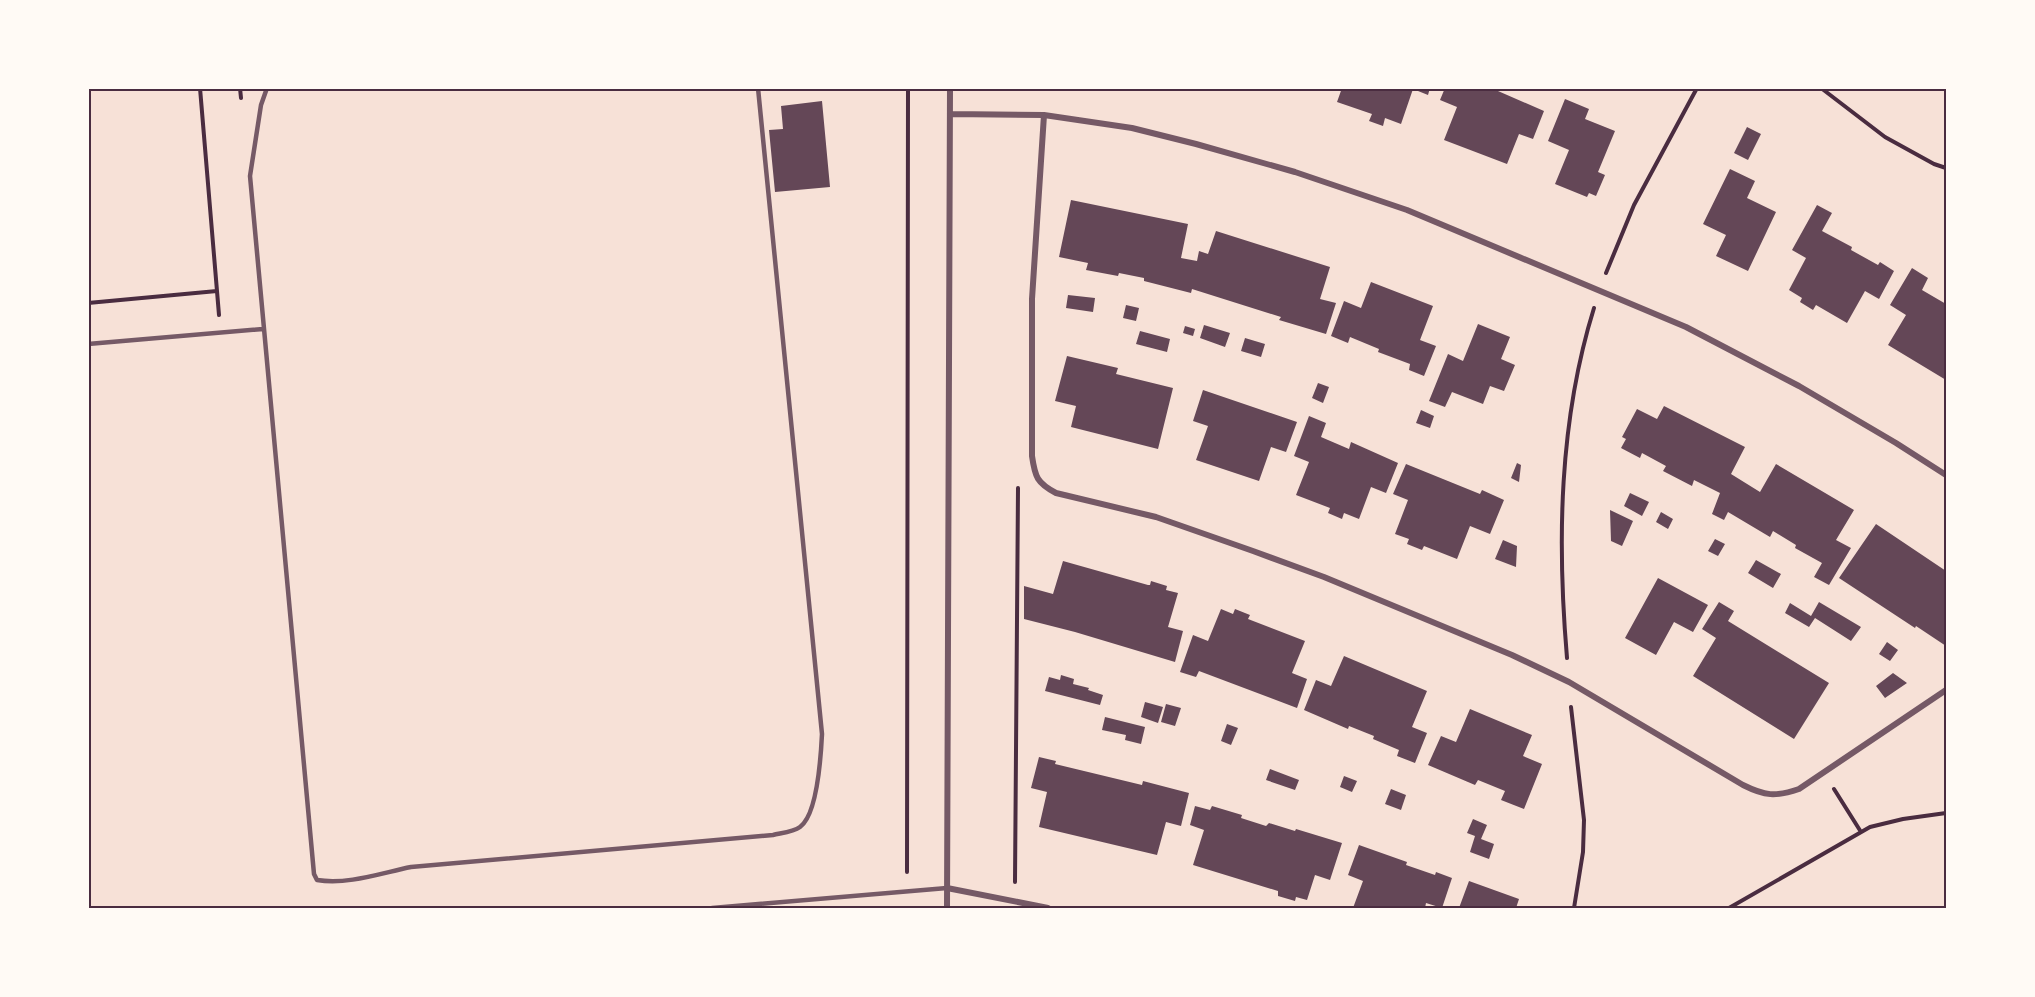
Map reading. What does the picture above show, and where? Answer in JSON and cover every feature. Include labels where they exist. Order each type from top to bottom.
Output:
[{"type":"street","points":[[947,909],[950,88]]},
{"type":"street","points":[[950,114],[1044,115],[1132,129],[1196,144],[1295,172],[1407,210],[1686,327],[1727,347],[1857,420],[1947,475]]},
{"type":"street","points":[[1044,115],[1032,299],[1032,456],[1034,470],[1040,483],[1056,494],[1156,517],[1284,562],[1512,655],[1569,682],[1743,786],[1761,794],[1782,795],[1799,789],[1947,690]]},
{"type":"street","points":[[947,888],[1048,909]]},
{"type":"lane","points":[[267,88],[261,105],[250,176],[314,874],[317,880],[326,881],[375,876],[411,867],[773,836],[800,827],[810,815],[821,766],[822,734],[758,88]]},
{"type":"lane","points":[[88,344],[263,329]]},
{"type":"lane","points":[[712,909],[947,888]]},
{"type":"path","points":[[200,88],[221,333]]},
{"type":"path","points":[[907,893],[908,88]]},
{"type":"path","points":[[1574,909],[1583,852],[1584,820],[1564,624],[1562,505],[1568,440],[1582,347],[1599,290],[1634,205],[1697,88]]},
{"type":"path","points":[[1821,88],[1885,137],[1934,164],[1947,168]]},
{"type":"path","points":[[88,303],[217,291]]},
{"type":"path","points":[[1015,901],[1018,481],[1034,470]]},
{"type":"path","points":[[1819,775],[1830,783],[1861,832]]},
{"type":"path","points":[[1729,909],[1861,832],[1884,823],[1947,813]]},
{"type":"building","points":[[1342,88],[1430,88],[1428,95],[1413,89],[1401,124],[1385,118],[1383,126],[1369,121],[1372,114],[1337,102]]},
{"type":"building","points":[[1445,88],[1499,88],[1498,91],[1544,111],[1533,139],[1519,134],[1507,164],[1444,140],[1457,107],[1440,100]]},
{"type":"building","points":[[1565,99],[1589,109],[1585,119],[1615,131],[1598,172],[1605,175],[1596,196],[1589,193],[1587,197],[1555,184],[1569,150],[1548,141]]},
{"type":"building","points":[[822,101],[830,187],[775,192],[769,130],[783,129],[781,106]]},
{"type":"building","points":[[1747,127],[1761,134],[1748,160],[1734,153]]},
{"type":"building","points":[[1730,169],[1755,181],[1747,198],[1776,212],[1748,271],[1716,256],[1726,235],[1703,224]]},
{"type":"building","points":[[1071,200],[1188,224],[1181,258],[1197,261],[1199,251],[1208,254],[1216,231],[1330,267],[1320,299],[1336,303],[1326,334],[1192,289],[1191,293],[1144,281],[1144,278],[1086,270],[1088,263],[1059,257]]},
{"type":"building","points":[[1817,205],[1832,213],[1822,231],[1852,247],[1851,250],[1878,265],[1880,262],[1894,271],[1879,299],[1865,291],[1847,323],[1816,305],[1813,310],[1800,302],[1802,298],[1789,290],[1806,258],[1792,250]]},
{"type":"building","points":[[1912,268],[1928,278],[1922,290],[1946,304],[1946,380],[1888,345],[1906,315],[1890,305]]},
{"type":"building","points":[[1371,282],[1433,306],[1420,340],[1436,346],[1424,376],[1409,370],[1410,364],[1378,352],[1379,349],[1350,337],[1348,343],[1331,336],[1344,301],[1361,308]]},
{"type":"building","points":[[1068,295],[1095,298],[1093,312],[1066,308]]},
{"type":"building","points":[[1126,305],[1139,308],[1136,321],[1123,318]]},
{"type":"building","points":[[1478,324],[1510,337],[1501,359],[1515,365],[1504,391],[1490,386],[1483,404],[1452,392],[1445,407],[1429,401],[1448,354],[1463,361]]},
{"type":"building","points":[[1204,325],[1230,333],[1225,347],[1200,338]]},
{"type":"building","points":[[1185,326],[1195,329],[1193,336],[1183,333]]},
{"type":"building","points":[[1140,331],[1170,339],[1167,352],[1136,344]]},
{"type":"building","points":[[1245,338],[1265,344],[1261,357],[1241,351]]},
{"type":"building","points":[[1067,356],[1118,368],[1116,374],[1173,388],[1158,449],[1071,427],[1076,406],[1055,401]]},
{"type":"building","points":[[1318,383],[1329,387],[1323,403],[1312,398]]},
{"type":"building","points":[[1203,390],[1297,422],[1286,452],[1271,447],[1259,481],[1196,460],[1208,426],[1193,421]]},
{"type":"building","points":[[1664,406],[1745,447],[1731,474],[1760,492],[1776,464],[1854,510],[1836,540],[1851,548],[1829,585],[1814,577],[1822,563],[1795,548],[1796,545],[1773,531],[1770,537],[1728,512],[1724,520],[1712,514],[1720,493],[1694,480],[1692,486],[1663,471],[1666,466],[1642,453],[1640,458],[1621,448],[1626,439],[1622,437],[1637,409],[1657,419]]},
{"type":"building","points":[[1421,410],[1434,416],[1430,428],[1416,423]]},
{"type":"building","points":[[1309,416],[1326,423],[1321,437],[1349,449],[1351,442],[1398,463],[1386,493],[1371,487],[1359,519],[1344,513],[1342,519],[1328,513],[1330,508],[1296,495],[1309,462],[1294,456]]},
{"type":"building","points":[[1517,463],[1521,465],[1519,482],[1511,478]]},
{"type":"building","points":[[1406,464],[1480,494],[1482,490],[1504,500],[1490,534],[1470,526],[1457,559],[1424,546],[1422,550],[1407,544],[1409,539],[1395,534],[1408,500],[1393,494]]},
{"type":"building","points":[[1630,493],[1649,502],[1642,516],[1624,506]]},
{"type":"building","points":[[1610,510],[1633,521],[1622,546],[1611,541]]},
{"type":"building","points":[[1661,512],[1673,519],[1668,529],[1656,522]]},
{"type":"building","points":[[1876,524],[1946,571],[1946,646],[1839,578]]},
{"type":"building","points":[[1715,539],[1725,544],[1718,556],[1708,551]]},
{"type":"building","points":[[1503,540],[1517,546],[1516,567],[1495,559]]},
{"type":"building","points":[[1756,560],[1781,574],[1773,588],[1748,573]]},
{"type":"building","points":[[1063,561],[1148,585],[1151,581],[1167,586],[1166,590],[1178,593],[1168,627],[1183,631],[1175,662],[1024,619],[1024,586],[1053,594]]},
{"type":"building","points":[[1658,578],[1708,605],[1693,632],[1674,622],[1656,655],[1625,638]]},
{"type":"building","points":[[1719,602],[1734,611],[1728,621],[1829,683],[1794,739],[1693,676],[1716,638],[1702,629]]},
{"type":"building","points":[[1819,602],[1861,627],[1851,641],[1815,618],[1809,627],[1785,613],[1790,603],[1811,616]]},
{"type":"building","points":[[1221,609],[1233,614],[1235,609],[1250,615],[1248,619],[1305,641],[1292,673],[1307,679],[1297,708],[1199,671],[1196,677],[1180,672],[1193,635],[1208,641]]},
{"type":"building","points":[[1887,642],[1898,650],[1890,661],[1879,654]]},
{"type":"building","points":[[1344,656],[1427,691],[1412,727],[1427,733],[1415,763],[1397,756],[1399,750],[1373,739],[1374,736],[1349,726],[1348,729],[1304,710],[1316,680],[1331,686]]},
{"type":"building","points":[[1893,673],[1907,683],[1885,698],[1876,686]]},
{"type":"building","points":[[1061,675],[1074,679],[1073,684],[1103,695],[1100,705],[1045,691],[1049,677],[1060,680]]},
{"type":"building","points":[[1145,702],[1163,707],[1158,723],[1141,717]]},
{"type":"building","points":[[1166,704],[1181,708],[1175,726],[1161,722]]},
{"type":"building","points":[[1470,709],[1532,735],[1523,756],[1542,764],[1524,809],[1501,800],[1505,791],[1478,780],[1475,785],[1428,765],[1441,736],[1456,742]]},
{"type":"building","points":[[1105,717],[1145,727],[1141,744],[1125,740],[1126,735],[1102,730]]},
{"type":"building","points":[[1227,724],[1238,728],[1231,745],[1221,741]]},
{"type":"building","points":[[1039,757],[1056,761],[1055,764],[1142,785],[1143,781],[1189,793],[1181,826],[1166,822],[1157,855],[1039,827],[1047,792],[1031,788]]},
{"type":"building","points":[[1270,769],[1299,780],[1295,790],[1266,780]]},
{"type":"building","points":[[1344,776],[1357,781],[1352,792],[1340,787]]},
{"type":"building","points":[[1391,789],[1406,795],[1401,810],[1385,804]]},
{"type":"building","points":[[1195,806],[1210,810],[1212,806],[1242,815],[1241,818],[1266,826],[1269,823],[1295,831],[1296,829],[1342,843],[1330,880],[1315,875],[1307,900],[1296,897],[1295,901],[1278,896],[1278,891],[1193,865],[1204,830],[1190,825]]},
{"type":"building","points":[[1473,819],[1487,825],[1481,839],[1494,844],[1489,859],[1470,852],[1475,836],[1467,833]]},
{"type":"building","points":[[1359,845],[1407,862],[1406,865],[1452,878],[1442,908],[1426,903],[1425,908],[1353,908],[1363,881],[1348,875]]},
{"type":"building","points":[[1469,881],[1519,899],[1516,908],[1459,908]]}]
